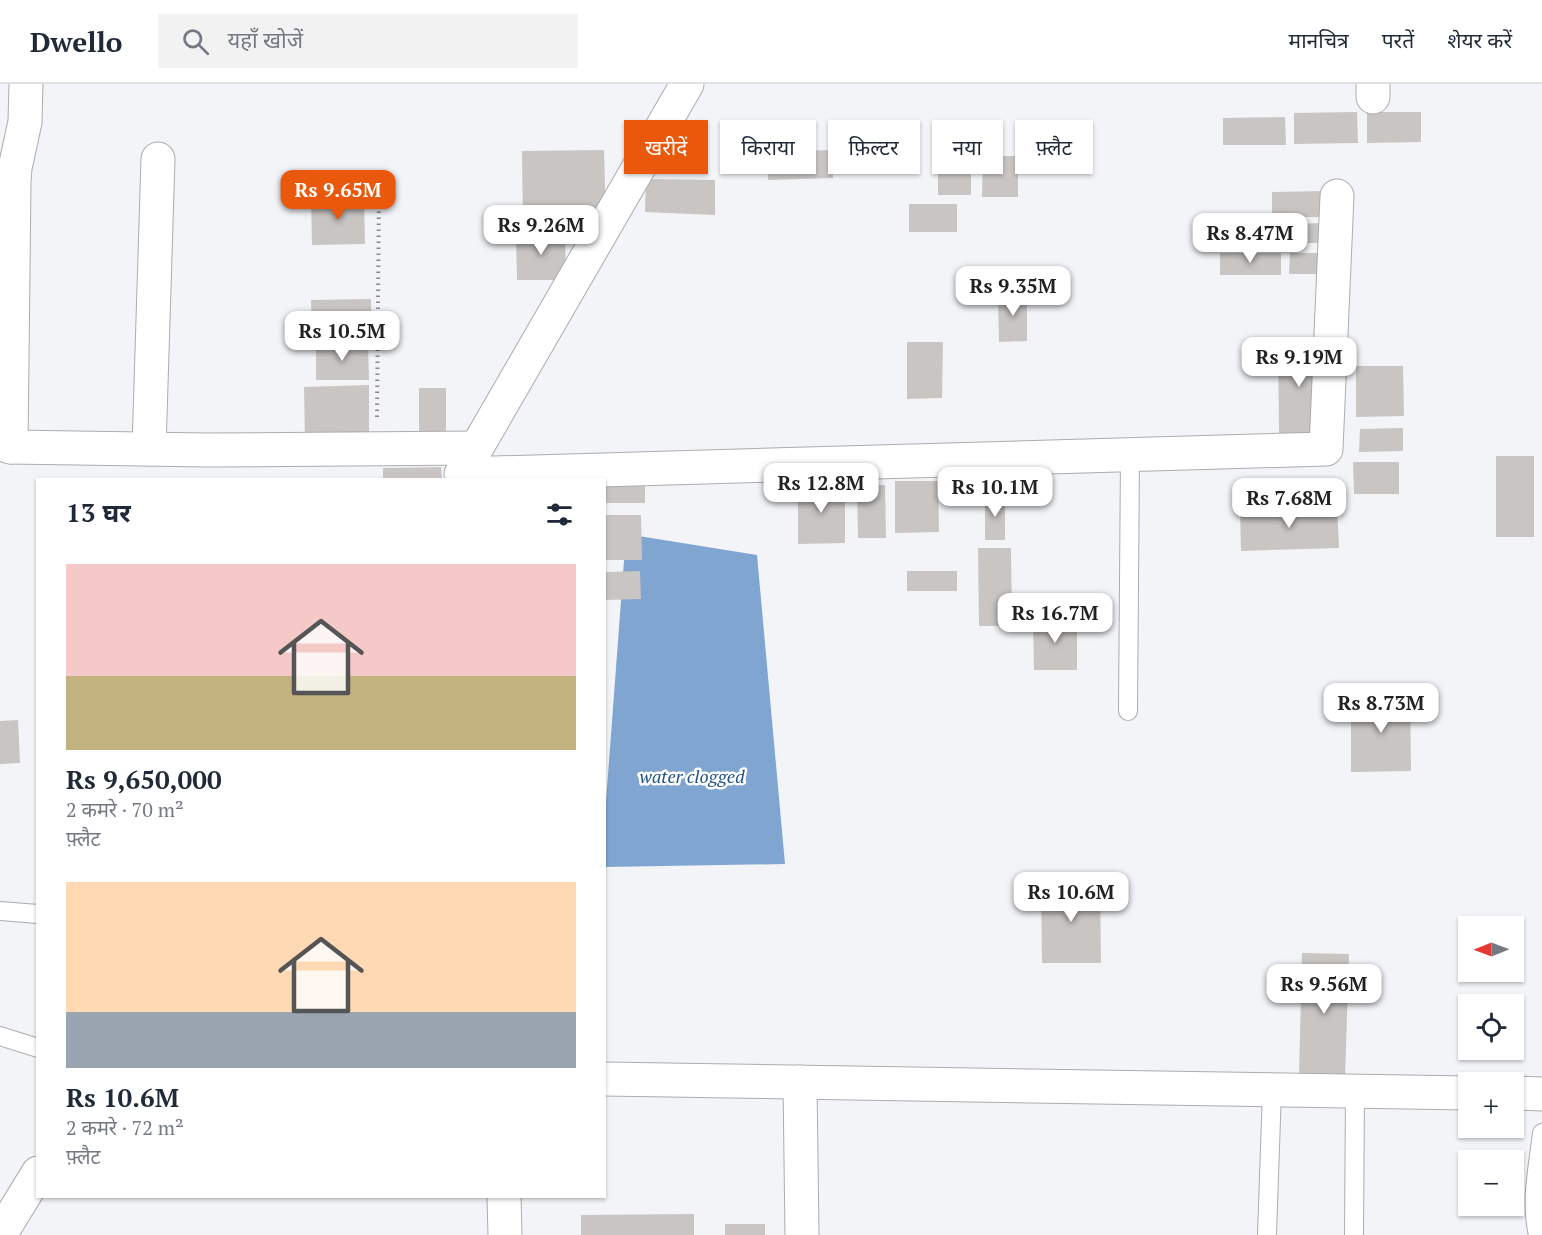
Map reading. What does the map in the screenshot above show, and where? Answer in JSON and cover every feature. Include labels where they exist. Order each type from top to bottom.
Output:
[{"type":"street","points":[[26,84],[25,122],[14,182],[6,446],[207,450],[377,448],[465,467],[1130,455],[1326,449],[1337,196]]},
{"type":"street","points":[[465,467],[687,84]]},
{"type":"street","points":[[149,449],[158,159]]},
{"type":"street","points":[[606,1079],[1458,1093]]},
{"type":"street","points":[[800,1082],[802,1235]]},
{"type":"street","points":[[1524,1094],[1542,1094]]},
{"type":"street","points":[[0,1235],[36,1176]]},
{"type":"street","points":[[504,1198],[506,1235]]},
{"type":"lane","points":[[1128,711],[1130,455]]},
{"type":"lane","points":[[0,911],[36,914]]},
{"type":"lane","points":[[0,1036],[36,1047]]},
{"type":"lane","points":[[1267,1235],[1272,1090]]},
{"type":"lane","points":[[1353,1235],[1355,1091]]},
{"type":"lane","points":[[1538,1235],[1533,1211],[1542,1133]]},
{"type":"path","points":[[377,448],[379,189]]},
{"type":"water","name":"water clogged","points":[[626,534],[757,555],[785,864],[606,867],[606,802]]},
{"type":"building","points":[[1357,112],[1358,143],[1294,144],[1294,113]]},
{"type":"building","points":[[1367,112],[1421,112],[1421,142],[1367,143]]},
{"type":"building","points":[[1285,117],[1286,145],[1223,145],[1223,118]]},
{"type":"building","points":[[604,150],[606,221],[523,223],[522,151]]},
{"type":"building","points":[[816,150],[828,150],[828,174],[833,174],[833,178],[768,180],[768,174],[816,174]]},
{"type":"building","points":[[1003,156],[1015,156],[1018,197],[982,197],[983,174],[1003,174]]},
{"type":"building","points":[[938,174],[971,174],[971,195],[938,195]]},
{"type":"building","points":[[646,179],[715,180],[715,215],[645,212]]},
{"type":"building","points":[[1326,191],[1326,217],[1272,217],[1272,192]]},
{"type":"building","points":[[311,197],[364,197],[365,244],[312,245]]},
{"type":"building","points":[[909,204],[957,204],[957,232],[909,232]]},
{"type":"building","points":[[1326,223],[1327,243],[1283,243],[1283,224]]},
{"type":"building","points":[[1234,226],[1274,226],[1274,245],[1234,245]]},
{"type":"building","points":[[565,232],[566,280],[517,280],[516,233]]},
{"type":"building","points":[[1220,253],[1281,253],[1281,275],[1220,275]]},
{"type":"building","points":[[1290,253],[1323,253],[1323,274],[1289,274]]},
{"type":"building","points":[[1027,292],[1027,341],[999,342],[998,293]]},
{"type":"building","points":[[371,299],[372,335],[312,336],[311,300]]},
{"type":"building","points":[[907,342],[943,342],[942,398],[907,399]]},
{"type":"building","points":[[316,343],[368,343],[369,380],[316,380]]},
{"type":"building","points":[[1278,344],[1319,344],[1319,433],[1279,433]]},
{"type":"building","points":[[1356,366],[1403,366],[1404,416],[1356,417]]},
{"type":"building","points":[[369,385],[369,439],[305,440],[304,387]]},
{"type":"building","points":[[419,388],[446,388],[446,434],[419,434]]},
{"type":"building","points":[[1403,428],[1403,451],[1359,452],[1360,429]]},
{"type":"building","points":[[1496,456],[1534,456],[1534,537],[1496,537]]},
{"type":"building","points":[[1353,462],[1399,462],[1399,494],[1354,494]]},
{"type":"building","points":[[441,467],[442,478],[383,478],[383,468]]},
{"type":"building","points":[[895,481],[938,481],[939,532],[895,533]]},
{"type":"building","points":[[798,484],[845,484],[845,543],[798,544]]},
{"type":"building","points":[[606,485],[645,485],[645,503],[606,503]]},
{"type":"building","points":[[857,485],[885,485],[886,538],[858,538]]},
{"type":"building","points":[[1005,496],[1005,540],[985,540],[985,497]]},
{"type":"building","points":[[1337,507],[1339,548],[1241,551],[1240,510]]},
{"type":"building","points":[[606,515],[641,515],[642,560],[606,560]]},
{"type":"building","points":[[978,548],[1011,548],[1012,626],[979,626]]},
{"type":"building","points":[[640,571],[641,599],[606,600],[606,572]]},
{"type":"building","points":[[907,571],[957,571],[957,591],[907,591]]},
{"type":"building","points":[[1033,619],[1077,619],[1077,670],[1034,670]]},
{"type":"building","points":[[1351,697],[1410,697],[1411,771],[1351,772]]},
{"type":"building","points":[[18,720],[20,763],[0,764],[0,721]]},
{"type":"building","points":[[1100,882],[1101,963],[1042,963],[1041,883]]},
{"type":"building","points":[[1302,953],[1349,954],[1345,1078],[1299,1077]]},
{"type":"building","points":[[694,1214],[694,1235],[581,1235],[581,1215]]},
{"type":"building","points":[[725,1224],[765,1224],[765,1235],[725,1235]]}]
